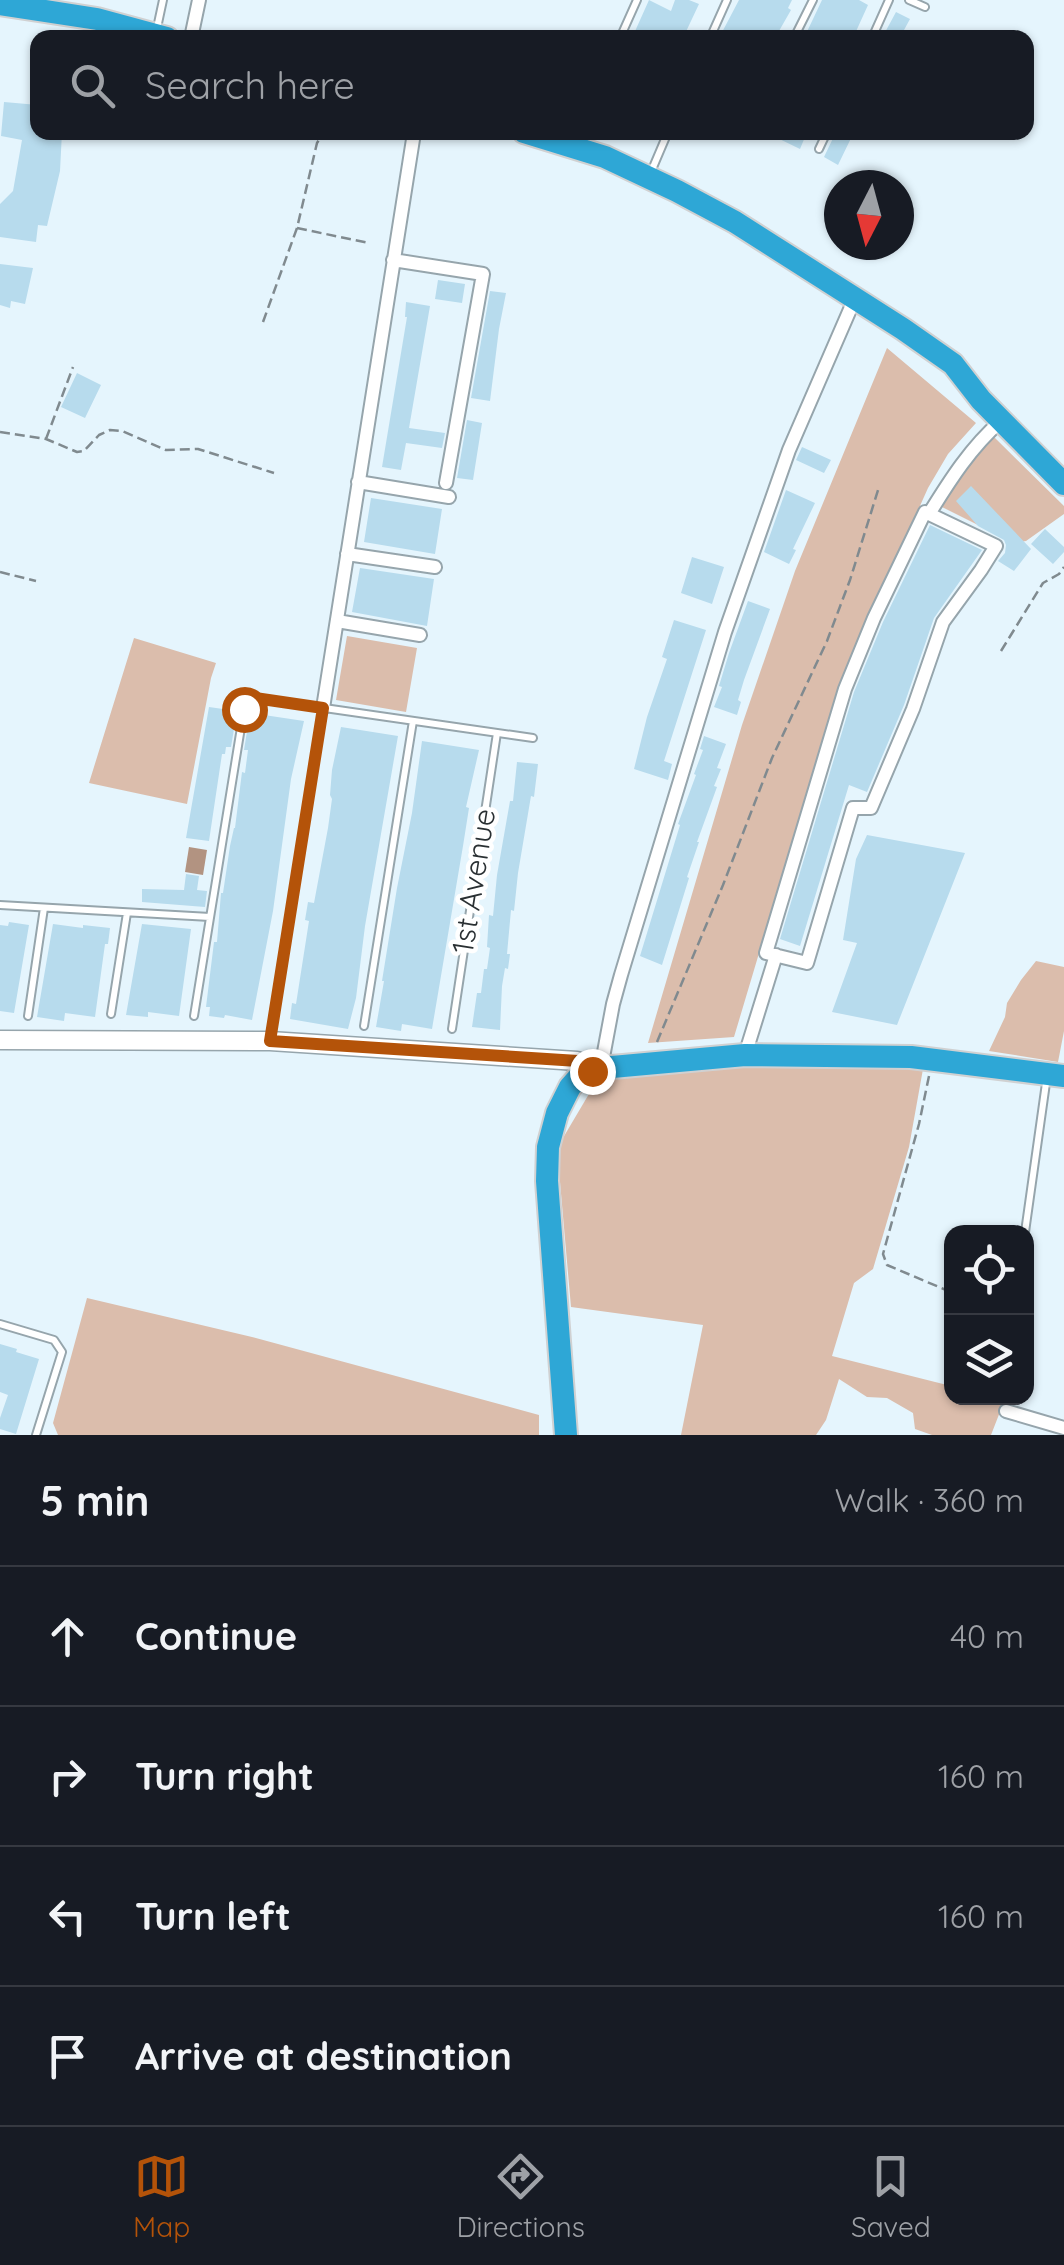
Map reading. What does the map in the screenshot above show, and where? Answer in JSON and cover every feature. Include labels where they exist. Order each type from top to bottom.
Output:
[{"type":"highway","points":[[0,4],[96,18],[140,30]]},
{"type":"highway","points":[[550,140],[605,157],[735,222],[854,298],[952,364],[1001,421],[1064,484]]},
{"type":"highway","points":[[566,1435],[546,1181],[548,1147],[557,1113],[578,1078],[597,1070],[745,1055],[911,1057],[1055,1076]]},
{"type":"street","points":[[193,30],[199,0]]},
{"type":"street","points":[[323,708],[413,140]]},
{"type":"street","points":[[358,482],[447,490],[483,274],[393,260]]},
{"type":"street","points":[[0,1040],[270,1041],[578,1061],[597,1070],[621,975],[725,632],[790,450],[854,298]]},
{"type":"street","points":[[929,514],[959,467],[1001,421]]},
{"type":"street","points":[[925,512],[996,546],[942,622],[913,708],[871,808],[853,808],[807,963],[776,955],[766,953],[846,689],[925,512]]},
{"type":"street","points":[[347,554],[435,567]]},
{"type":"street","points":[[337,621],[420,635]]},
{"type":"street","points":[[745,1055],[776,955]]},
{"type":"street","points":[[1006,1411],[1063,1431]]},
{"type":"lane","points":[[162,30],[163,0]]},
{"type":"lane","points":[[624,30],[637,0]]},
{"type":"lane","points":[[714,30],[727,0]]},
{"type":"lane","points":[[798,30],[813,0]]},
{"type":"lane","points":[[876,30],[890,0]]},
{"type":"lane","points":[[909,0],[925,7]]},
{"type":"lane","points":[[648,178],[665,140]]},
{"type":"lane","points":[[819,149],[823,140]]},
{"type":"lane","points":[[194,1016],[248,702],[255,698],[533,738]]},
{"type":"lane","points":[[270,1041],[323,708]]},
{"type":"lane","points":[[364,1026],[413,721]]},
{"type":"lane","name":"1st Avenue","points":[[452,1028],[497,733]]},
{"type":"lane","points":[[0,905],[210,917]]},
{"type":"lane","points":[[28,1016],[44,908]]},
{"type":"lane","points":[[112,1014],[127,912]]},
{"type":"lane","points":[[1026,1225],[1055,1076]]},
{"type":"lane","points":[[0,1324],[54,1340],[62,1352],[36,1435]]},
{"type":"path","points":[[263,322],[297,228],[319,140]]},
{"type":"path","points":[[297,228],[369,244]]},
{"type":"path","points":[[46,438],[73,367]]},
{"type":"path","points":[[0,432],[46,438],[84,452],[98,434],[122,431],[166,450],[198,449],[274,473]]},
{"type":"path","points":[[651,1064],[653,1050],[772,758],[827,642],[879,487]]},
{"type":"path","points":[[1001,651],[1043,583],[1064,567]]},
{"type":"path","points":[[0,572],[36,581]]},
{"type":"path","points":[[932,1060],[884,1254],[886,1265],[944,1289]]},
{"type":"shaded area","points":[[887,348],[976,423],[948,454],[928,488],[838,689],[734,1037],[648,1043],[742,725],[795,571]]},
{"type":"shaded area","points":[[994,437],[1064,506],[1064,514],[1026,541],[1014,543],[942,507],[961,471]]},
{"type":"shaded area","points":[[347,636],[417,648],[406,712],[336,700]]},
{"type":"shaded area","points":[[134,638],[216,663],[187,804],[89,783]]},
{"type":"shaded area","points":[[189,847],[207,850],[203,875],[185,872]]},
{"type":"shaded area","points":[[1036,961],[1064,967],[1064,1031],[1058,1062],[989,1051],[1005,1017],[1007,1003]]},
{"type":"shaded area","points":[[763,1064],[923,1069],[909,1147],[873,1269],[854,1283],[832,1356],[944,1384],[944,1405],[1003,1405],[991,1435],[932,1435],[915,1429],[913,1413],[887,1398],[867,1397],[839,1379],[826,1420],[816,1435],[681,1435],[703,1325],[571,1307],[557,1148],[599,1077]]},
{"type":"shaded area","points":[[87,1298],[252,1337],[539,1415],[539,1435],[58,1435],[53,1423]]},
{"type":"building","points":[[649,0],[671,11],[675,0],[699,4],[687,30],[636,30]]},
{"type":"building","points":[[739,0],[792,0],[780,30],[723,30]]},
{"type":"building","points":[[822,0],[859,0],[868,5],[857,30],[808,30]]},
{"type":"building","points":[[896,12],[910,19],[904,30],[886,30]]},
{"type":"building","points":[[4,102],[30,104],[30,140],[62,140],[60,171],[47,226],[38,225],[36,242],[0,237],[0,204],[13,191],[22,140],[1,136]]},
{"type":"building","points":[[781,140],[804,140],[800,149]]},
{"type":"building","points":[[832,140],[850,140],[838,165],[824,157]]},
{"type":"building","points":[[0,264],[33,268],[25,304],[11,301],[10,308],[0,305]]},
{"type":"building","points":[[438,280],[465,284],[462,303],[435,299]]},
{"type":"building","points":[[490,291],[506,293],[490,401],[471,398]]},
{"type":"building","points":[[406,302],[430,306],[409,428],[445,433],[442,448],[406,443],[401,470],[382,467],[407,317]]},
{"type":"building","points":[[77,373],[101,385],[85,418],[61,407]]},
{"type":"building","points":[[467,420],[482,423],[473,480],[457,478]]},
{"type":"building","points":[[802,447],[831,460],[824,473],[796,460]]},
{"type":"building","points":[[971,486],[1031,549],[1014,571],[998,561],[1005,553],[1004,540],[978,526],[956,501]]},
{"type":"building","points":[[786,490],[815,503],[789,564],[764,552]]},
{"type":"building","points":[[371,498],[442,509],[435,554],[364,542]]},
{"type":"building","points":[[930,525],[982,550],[934,618],[904,705],[867,792],[849,785],[800,946],[780,939],[854,692]]},
{"type":"building","points":[[1045,529],[1064,547],[1053,564],[1031,544]]},
{"type":"building","points":[[692,557],[724,567],[712,604],[681,593]]},
{"type":"building","points":[[360,568],[434,579],[427,626],[352,612]]},
{"type":"building","points":[[748,601],[770,609],[744,680],[737,715],[714,707]]},
{"type":"building","points":[[674,620],[706,630],[664,761],[672,764],[668,780],[634,769],[667,659],[662,657]]},
{"type":"building","points":[[209,707],[237,711],[231,747],[226,747],[222,754],[209,841],[186,838]]},
{"type":"building","points":[[250,713],[304,721],[252,1020],[209,1016],[210,1007],[206,1007],[221,893],[242,772],[245,773]]},
{"type":"building","points":[[341,727],[398,736],[348,1029],[290,1019],[292,1003],[296,1004],[309,921],[305,920],[308,902],[314,903],[328,828],[332,770]]},
{"type":"building","points":[[704,736],[726,744],[717,768],[721,769],[714,786],[717,787],[662,965],[640,956],[696,775]]},
{"type":"building","points":[[422,741],[479,750],[466,807],[469,808],[432,1029],[402,1024],[401,1031],[376,1027]]},
{"type":"building","points":[[517,762],[538,764],[514,911],[511,910],[510,954],[502,986],[500,1030],[472,1027],[477,993],[481,993],[487,969],[489,915],[493,916]]},
{"type":"building","points":[[867,835],[965,853],[897,1025],[832,1012],[857,943],[843,940],[856,859]]},
{"type":"building","points":[[186,874],[199,876],[197,890],[207,891],[205,907],[142,902],[142,889],[184,890]]},
{"type":"building","points":[[9,922],[29,925],[14,1013],[0,1011],[0,925],[8,926]]},
{"type":"building","points":[[53,924],[110,928],[95,1017],[65,1013],[64,1021],[37,1017]]},
{"type":"building","points":[[142,924],[191,929],[179,1016],[148,1012],[148,1017],[126,1015]]},
{"type":"building","points":[[0,1344],[39,1359],[16,1434],[0,1429],[8,1395],[0,1392]]},
{"type":"route","points":[[244,709],[255,698],[323,708],[270,1041],[578,1061],[592,1071]]}]
